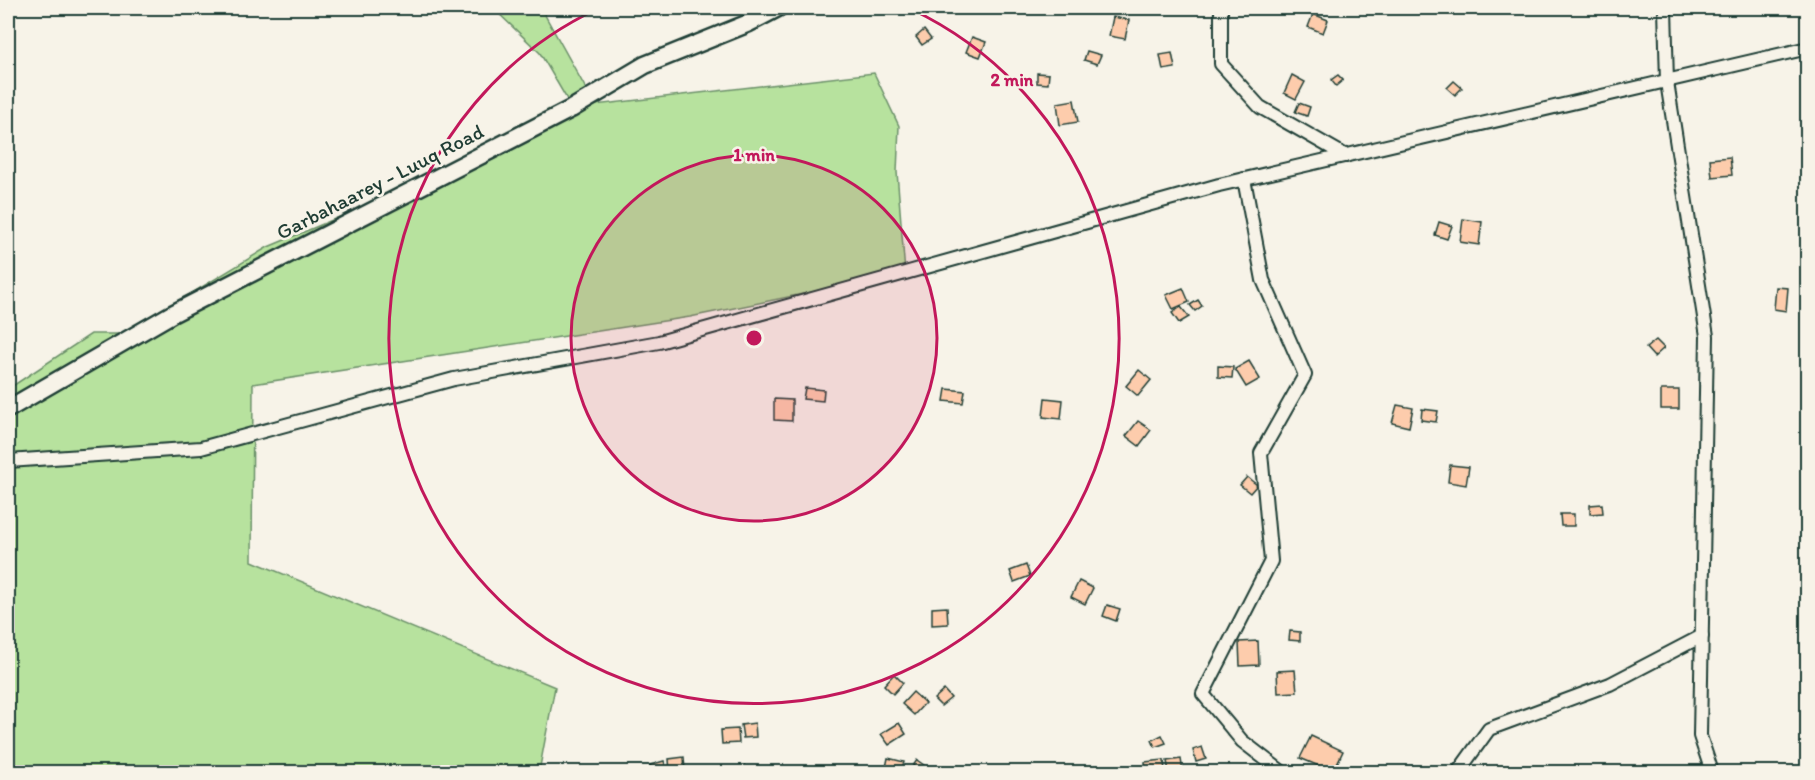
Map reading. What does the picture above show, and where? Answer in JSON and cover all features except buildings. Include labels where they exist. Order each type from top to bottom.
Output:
[{"type":"street","name":"Garbahaarey - Luuq Road","points":[[8,409],[172,314],[571,109],[645,65],[749,23],[778,8]]},
{"type":"street","points":[[1221,8],[1221,64],[1260,107],[1346,156]]},
{"type":"street","points":[[1665,8],[1667,82],[1707,336],[1700,736],[1712,772]]},
{"type":"street","points":[[8,461],[201,448],[454,379],[659,342],[1244,179],[1808,48]]},
{"type":"street","points":[[1244,179],[1263,280],[1305,375],[1261,453],[1271,561],[1203,694],[1242,741],[1282,772]]},
{"type":"street","points":[[1458,772],[1489,729],[1610,684],[1702,636]]},
{"type":"green space","points":[[493,8],[541,8],[595,105],[874,73],[899,126],[897,172],[905,273],[690,317],[253,384],[252,561],[555,687],[539,772],[8,772],[8,389],[91,334],[124,334],[268,247],[404,190],[568,101],[540,53]]}]
